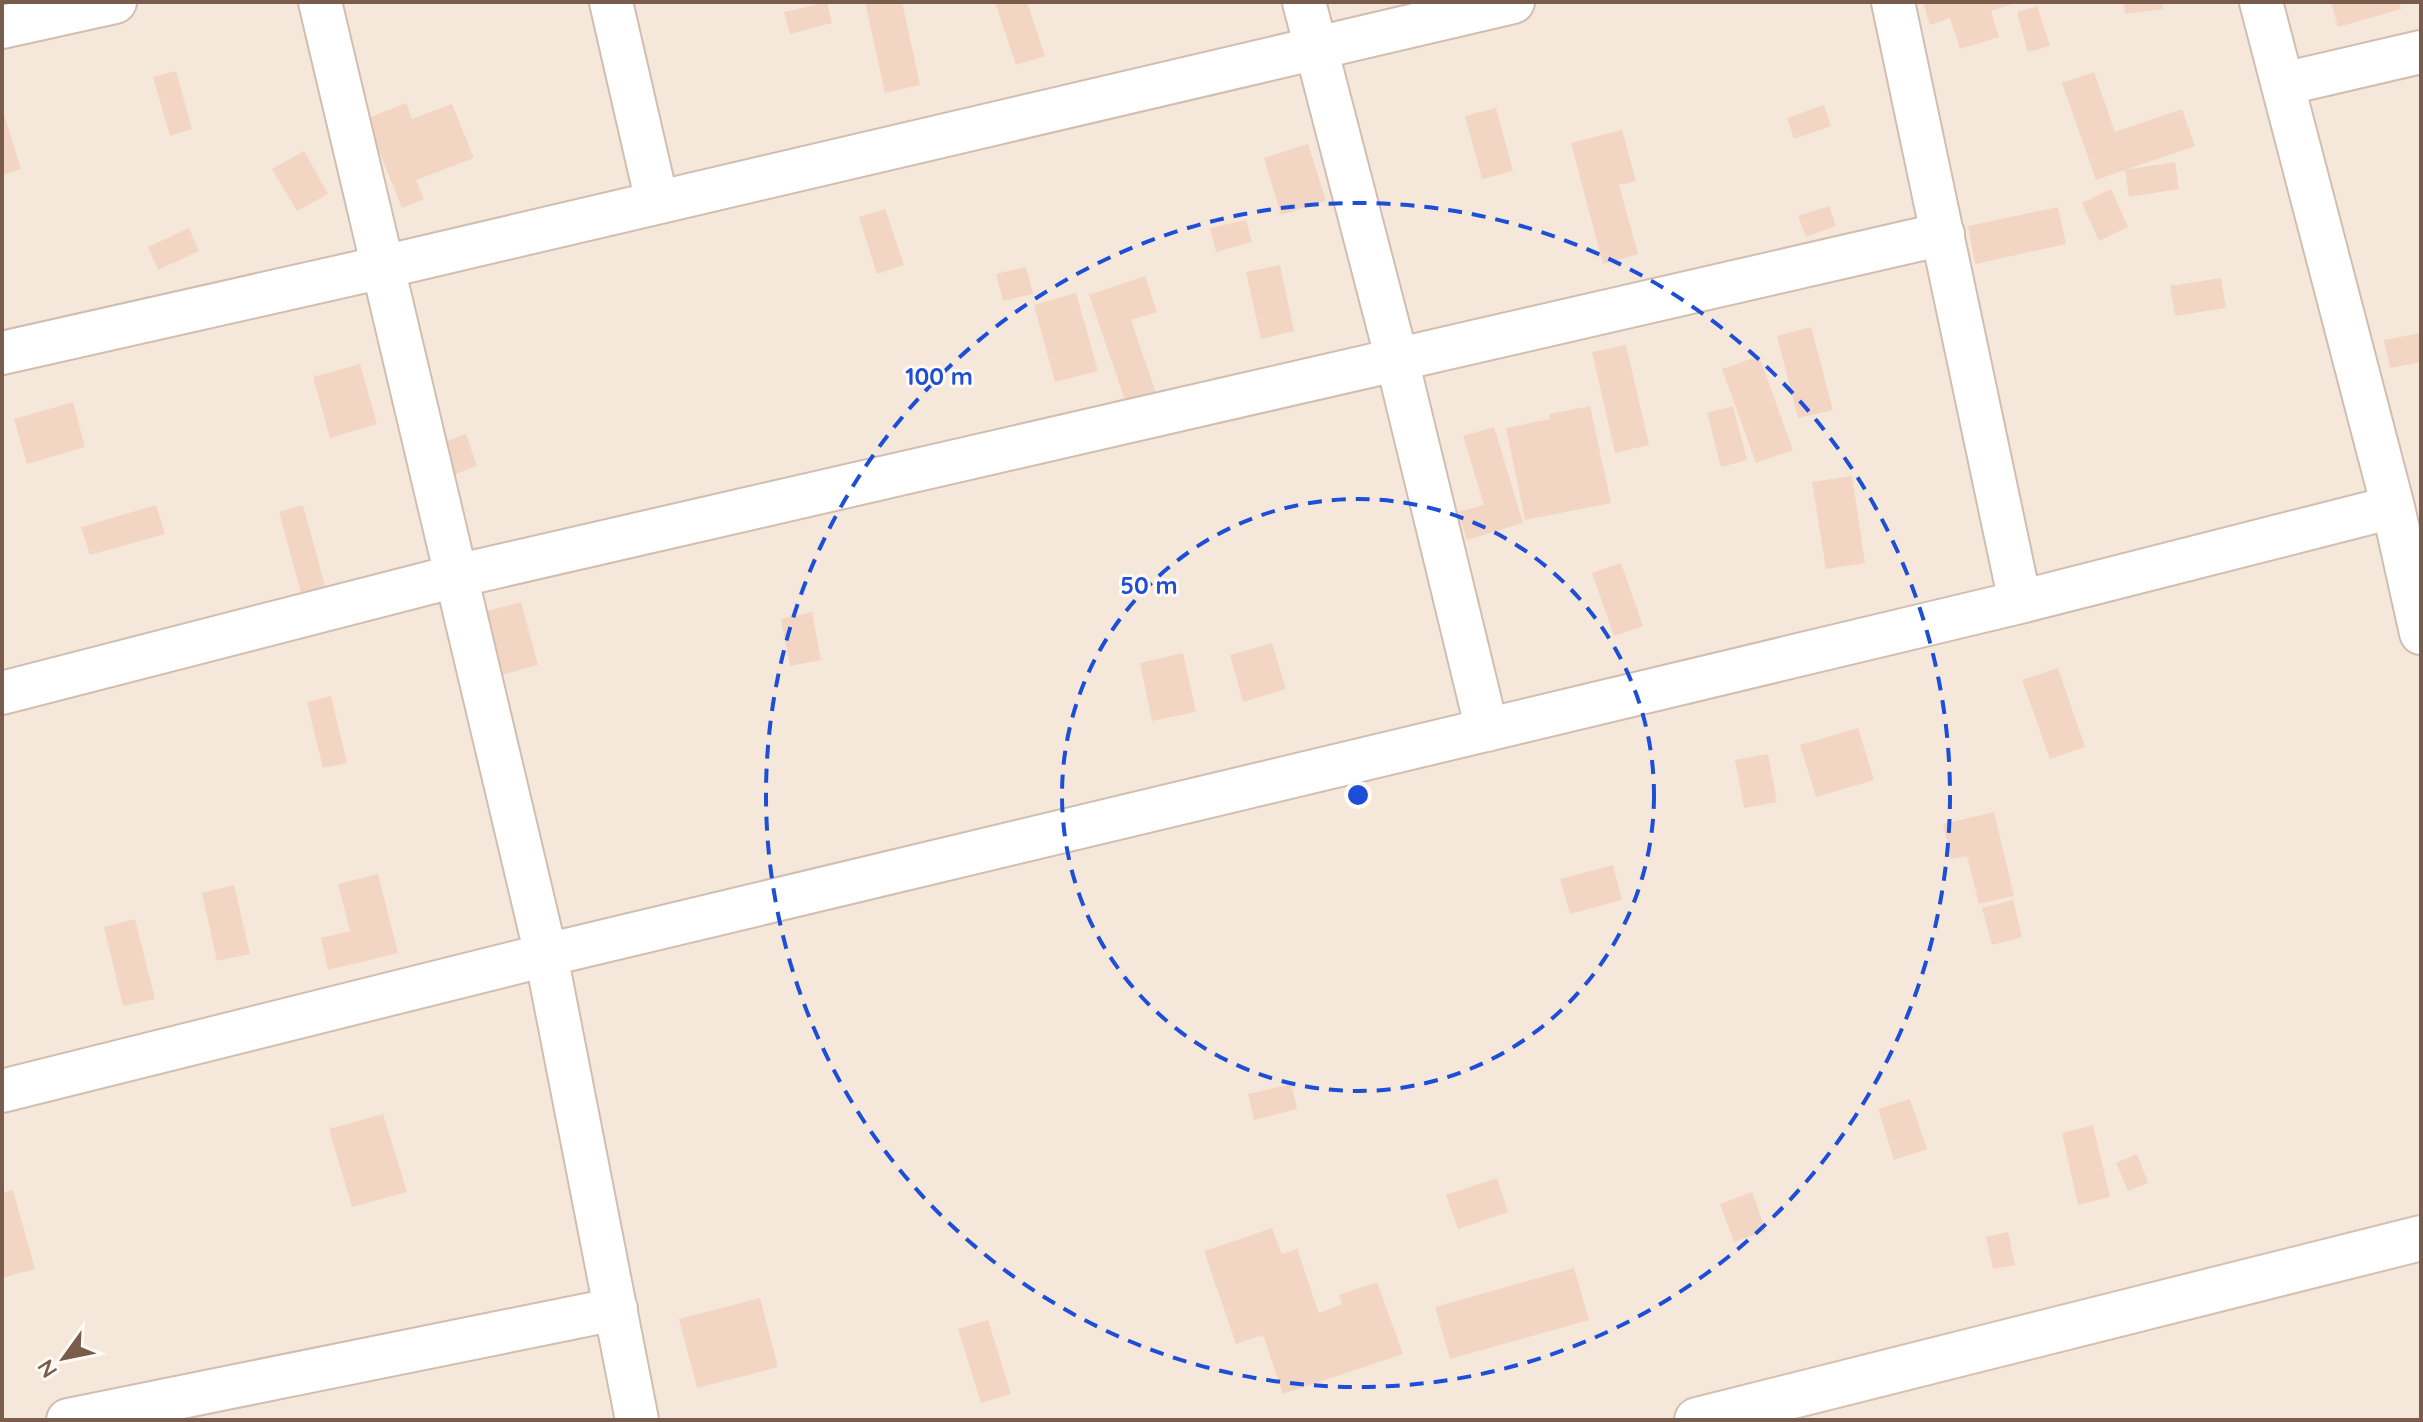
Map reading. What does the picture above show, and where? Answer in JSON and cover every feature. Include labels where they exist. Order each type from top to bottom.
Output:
[{"type":"main road","points":[[1697,1420],[2421,1238]]},
{"type":"street","points":[[7,18],[115,2]]},
{"type":"street","points":[[320,2],[546,955],[637,1420]]},
{"type":"street","points":[[611,2],[657,202]]},
{"type":"street","points":[[1304,2],[1397,360],[1487,730]]},
{"type":"street","points":[[2,353],[383,267],[1513,2]]},
{"type":"street","points":[[1893,2],[2020,602]]},
{"type":"street","points":[[2261,2],[2393,507],[2421,633]]},
{"type":"street","points":[[2283,84],[2421,52]]},
{"type":"street","points":[[2,693],[456,576],[1943,234]]},
{"type":"street","points":[[2,1091],[546,955],[2020,602],[2393,507]]},
{"type":"street","points":[[68,1420],[616,1309]]},
{"type":"shaded area","points":[[2,2],[2421,2],[2421,1420],[2,1420]]},
{"type":"building","points":[[827,2],[832,23],[790,34],[784,12]]},
{"type":"building","points":[[865,2],[902,2],[920,85],[885,93]]},
{"type":"building","points":[[995,2],[1027,2],[1045,56],[1016,65]]},
{"type":"building","points":[[1923,2],[2015,3],[1991,11],[1999,37],[1960,49],[1950,18],[1930,25]]},
{"type":"building","points":[[2124,2],[2162,2],[2163,9],[2125,14]]},
{"type":"building","points":[[2331,2],[2399,2],[2401,9],[2338,27]]},
{"type":"building","points":[[2037,6],[2050,46],[2028,52],[2017,12]]},
{"type":"building","points":[[176,71],[192,129],[170,136],[153,77]]},
{"type":"building","points":[[2094,72],[2115,132],[2182,109],[2195,146],[2096,180],[2062,83]]},
{"type":"building","points":[[406,103],[412,119],[452,104],[474,158],[416,180],[424,199],[402,208],[366,119]]},
{"type":"building","points":[[1824,105],[1831,126],[1794,139],[1787,118]]},
{"type":"building","points":[[2,108],[21,169],[2,175]]},
{"type":"building","points":[[1496,108],[1513,171],[1482,179],[1465,116]]},
{"type":"building","points":[[1622,130],[1636,181],[1619,185],[1638,254],[1603,264],[1571,143]]},
{"type":"building","points":[[1308,144],[1326,201],[1281,215],[1264,158]]},
{"type":"building","points":[[304,151],[328,194],[297,211],[272,169]]},
{"type":"building","points":[[2175,162],[2179,189],[2129,197],[2125,170]]},
{"type":"building","points":[[2111,189],[2128,227],[2099,241],[2082,203]]},
{"type":"building","points":[[1829,206],[1836,226],[1806,237],[1798,216]]},
{"type":"building","points":[[2058,207],[2066,244],[1975,264],[1968,226]]},
{"type":"building","points":[[885,209],[904,265],[877,274],[859,217]]},
{"type":"building","points":[[1246,220],[1252,242],[1216,252],[1210,228]]},
{"type":"building","points":[[189,228],[199,251],[158,270],[148,247]]},
{"type":"building","points":[[1280,265],[1294,331],[1261,339],[1246,272]]},
{"type":"building","points":[[1026,267],[1033,294],[1003,301],[996,274]]},
{"type":"building","points":[[1145,276],[1157,312],[1131,320],[1157,396],[1127,406],[1089,295]]},
{"type":"building","points":[[2221,278],[2226,308],[2175,316],[2170,286]]},
{"type":"building","points":[[1076,293],[1098,371],[1055,382],[1034,305]]},
{"type":"building","points":[[1811,327],[1833,410],[1798,418],[1777,336]]},
{"type":"building","points":[[2421,333],[2421,362],[2390,368],[2384,340]]},
{"type":"building","points":[[1626,345],[1649,445],[1615,453],[1592,352]]},
{"type":"building","points":[[1759,356],[1793,450],[1756,463],[1722,369]]},
{"type":"building","points":[[360,364],[377,424],[330,438],[313,377]]},
{"type":"building","points":[[73,402],[85,447],[27,464],[14,419]]},
{"type":"building","points":[[1590,406],[1611,503],[1525,520],[1506,428],[1550,419],[1549,414]]},
{"type":"building","points":[[1733,406],[1747,460],[1721,467],[1707,413]]},
{"type":"building","points":[[1494,427],[1523,523],[1467,540],[1458,512],[1484,505],[1463,436]]},
{"type":"building","points":[[466,434],[477,466],[453,475],[442,443]]},
{"type":"building","points":[[1852,476],[1865,563],[1826,569],[1812,482]]},
{"type":"building","points":[[156,505],[165,534],[90,555],[81,527]]},
{"type":"building","points":[[303,505],[325,586],[301,593],[279,512]]},
{"type":"building","points":[[1621,563],[1643,626],[1614,636],[1592,573]]},
{"type":"building","points":[[521,602],[538,665],[501,675],[484,612]]},
{"type":"building","points":[[812,612],[821,660],[790,666],[781,619]]},
{"type":"building","points":[[1272,643],[1286,689],[1243,702],[1230,655]]},
{"type":"building","points":[[1183,653],[1196,712],[1152,721],[1140,663]]},
{"type":"building","points":[[2058,668],[2085,747],[2050,759],[2022,680]]},
{"type":"building","points":[[331,696],[347,763],[323,768],[307,702]]},
{"type":"building","points":[[1858,728],[1874,780],[1816,797],[1800,745]]},
{"type":"building","points":[[1768,754],[1777,802],[1744,808],[1735,760]]},
{"type":"building","points":[[1994,812],[2014,896],[1979,904],[1967,856],[1951,859],[1943,824]]},
{"type":"building","points":[[1613,865],[1622,900],[1570,914],[1560,879]]},
{"type":"building","points":[[378,874],[398,953],[328,970],[321,938],[350,931],[338,884]]},
{"type":"building","points":[[234,885],[250,954],[217,961],[202,893]]},
{"type":"building","points":[[2013,900],[2022,937],[1992,945],[1982,908]]},
{"type":"building","points":[[135,919],[155,999],[123,1006],[104,927]]},
{"type":"building","points":[[1291,1084],[1297,1109],[1254,1120],[1248,1094]]},
{"type":"building","points":[[1910,1099],[1927,1149],[1894,1160],[1878,1109]]},
{"type":"building","points":[[383,1114],[407,1192],[352,1207],[329,1129]]},
{"type":"building","points":[[2093,1125],[2110,1197],[2078,1205],[2062,1133]]},
{"type":"building","points":[[2137,1154],[2148,1183],[2128,1191],[2116,1163]]},
{"type":"building","points":[[1497,1178],[1508,1212],[1458,1229],[1446,1195]]},
{"type":"building","points":[[13,1190],[35,1269],[2,1278],[2,1193]]},
{"type":"building","points":[[1752,1192],[1766,1231],[1734,1242],[1720,1204]]},
{"type":"building","points":[[1272,1228],[1282,1254],[1297,1249],[1319,1313],[1342,1304],[1339,1295],[1377,1282],[1403,1354],[1283,1394],[1263,1335],[1236,1344],[1204,1251]]},
{"type":"building","points":[[2008,1232],[2015,1265],[1993,1269],[1986,1237]]},
{"type":"building","points":[[1574,1268],[1589,1320],[1450,1359],[1435,1307]]},
{"type":"building","points":[[760,1298],[778,1367],[697,1388],[679,1319]]},
{"type":"building","points":[[988,1320],[1011,1394],[981,1403],[958,1329]]}]
